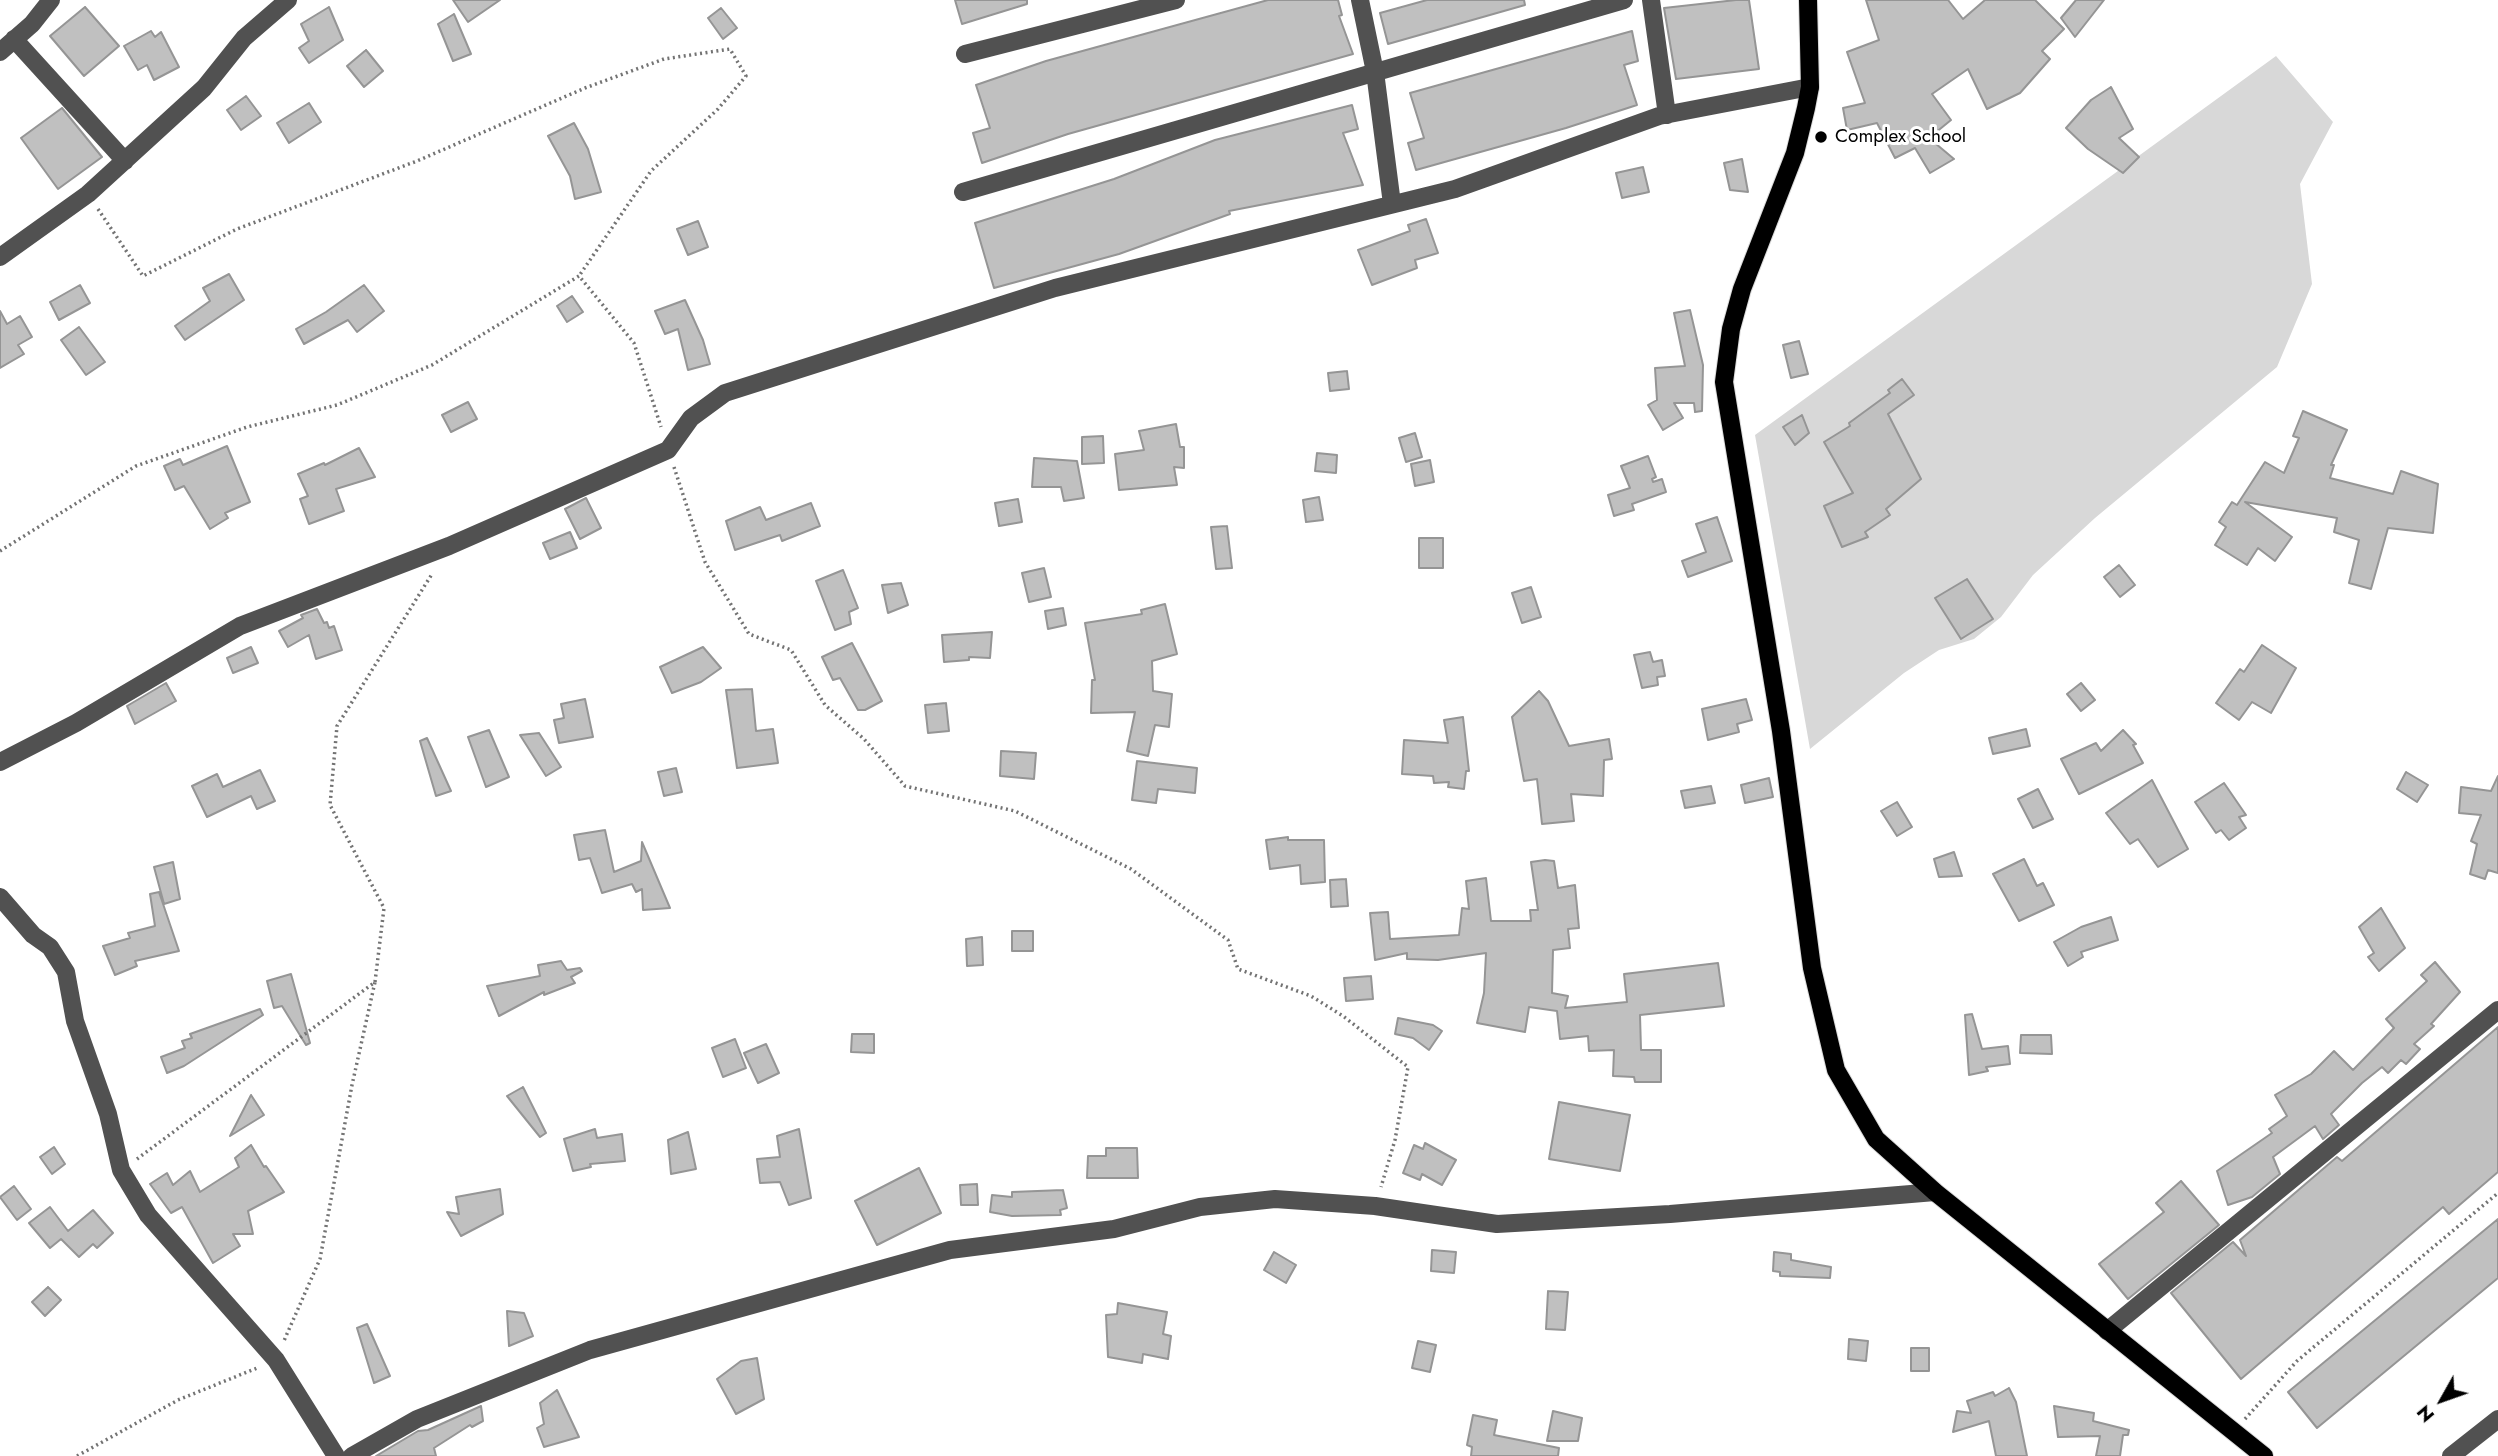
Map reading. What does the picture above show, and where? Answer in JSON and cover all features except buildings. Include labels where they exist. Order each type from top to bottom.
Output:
[{"type":"main road","points":[[1808,0],[1810,87],[1795,152],[1742,289],[1731,328],[1724,382],[1780,732],[1812,968],[1836,1070],[1876,1139],[1935,1192],[2264,1456]]},
{"type":"street","points":[[0,52],[51,0]]},
{"type":"street","points":[[0,257],[88,194],[125,161],[204,88],[244,38],[288,0]]},
{"type":"street","points":[[965,54],[1176,0]]},
{"type":"street","points":[[1360,0],[1375,72],[1392,204]]},
{"type":"street","points":[[963,192],[1624,0]]},
{"type":"street","points":[[1651,0],[1667,115]]},
{"type":"street","points":[[14,39],[125,161]]},
{"type":"street","points":[[0,762],[76,723],[240,626],[449,545],[668,450],[691,418],[725,393],[1055,288],[1455,189],[1667,115],[1810,87]]},
{"type":"street","points":[[0,897],[33,935],[50,947],[66,972],[75,1021],[108,1114],[121,1171],[169,1243],[275,1360],[336,1456]]},
{"type":"street","points":[[2107,1331],[2498,1010]]},
{"type":"street","points":[[352,1456],[417,1419],[590,1350],[950,1250],[1114,1229],[1200,1207],[1275,1199],[1375,1206],[1497,1224],[1670,1214],[1935,1192]]},
{"type":"street","points":[[2451,1456],[2498,1419]]},
{"type":"path","points":[[0,551],[136,466],[247,427],[337,405],[432,365],[579,276],[651,171],[718,109],[746,76],[730,49],[664,59],[585,88],[417,161],[237,229],[143,276],[88,194]]},
{"type":"path","points":[[579,276],[634,343],[705,562],[749,634],[791,650],[825,705],[864,739],[905,786],[1015,811],[1132,869],[1228,940],[1238,969],[1311,996],[1343,1016],[1408,1067],[1395,1140],[1375,1206]]},
{"type":"path","points":[[77,1456],[178,1399],[275,1360],[320,1259],[352,1085],[375,982],[384,908],[330,805],[337,726],[449,545]]},
{"type":"path","points":[[121,1171],[375,982]]},
{"type":"path","points":[[2234,1431],[2297,1361],[2498,1193]]},
{"type":"shaded area","points":[[2276,56],[2333,122],[2300,184],[2312,284],[2277,367],[2095,518],[2033,575],[2001,617],[1974,639],[1939,650],[1904,673],[1810,749],[1755,435]]},
{"type":"place","name":"Complex School","points":[[1821,137]]}]
